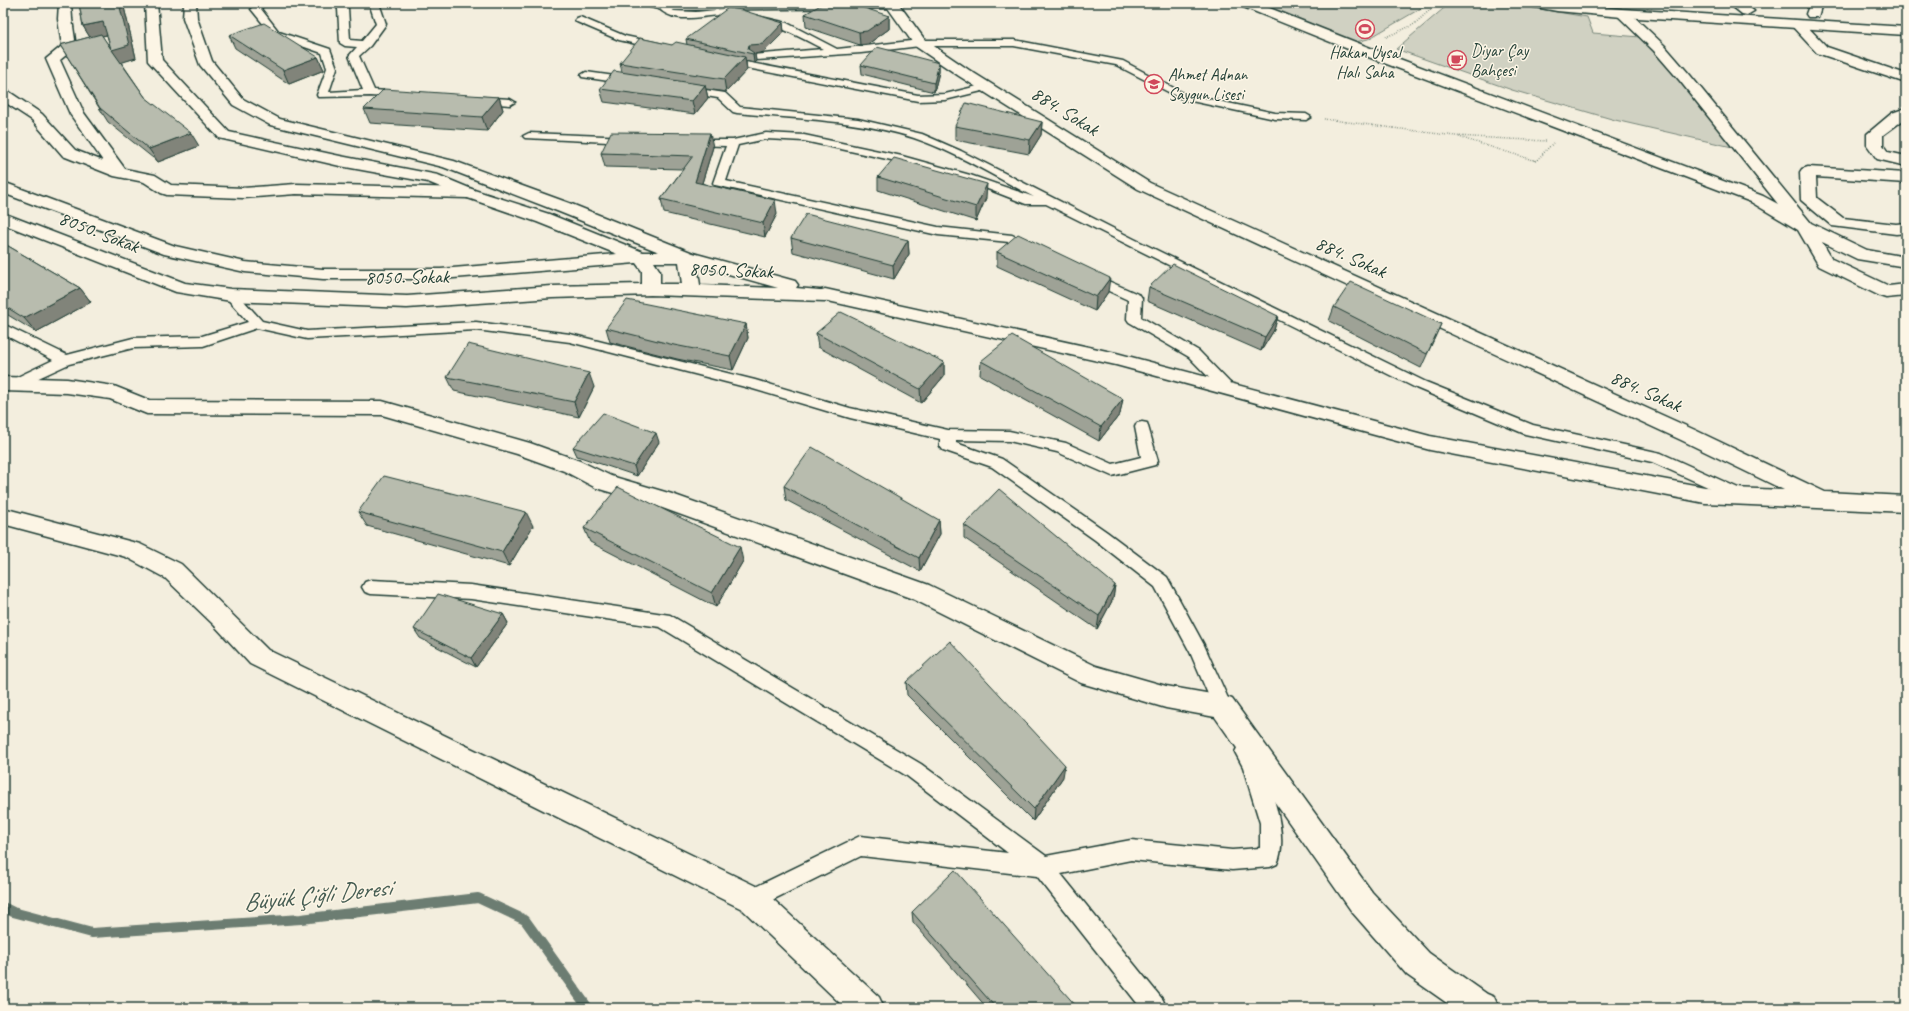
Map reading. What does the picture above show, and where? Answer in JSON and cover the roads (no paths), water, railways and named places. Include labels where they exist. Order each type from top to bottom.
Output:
[{"type":"street","points":[[66,3],[65,19],[69,47],[52,60],[77,114],[120,173]]},
{"type":"street","points":[[151,3],[155,62],[224,135],[340,161],[432,178],[468,193],[543,218],[641,257],[651,271],[651,289]]},
{"type":"street","points":[[190,3],[190,18],[205,62],[238,102],[275,122],[448,164],[687,257],[825,295],[1116,359],[1430,444],[1705,495],[1906,504]]},
{"type":"street","points":[[657,5],[891,3]]},
{"type":"street","name":"884. Sokak","points":[[891,3],[920,43],[986,87],[1144,186],[1688,435],[1826,501]]},
{"type":"street","points":[[1246,3],[1368,52],[1758,199],[1805,227],[1863,255],[1906,262]]},
{"type":"street","points":[[1535,3],[1557,7],[1622,13],[1906,31]]},
{"type":"street","points":[[1637,3],[1747,11],[1815,9],[1906,19]]},
{"type":"street","points":[[1734,3],[1747,11]]},
{"type":"street","points":[[1622,13],[1659,48],[1685,78],[1805,227],[1825,262],[1886,292],[1906,290]]},
{"type":"street","points":[[1798,25],[1822,50],[1881,72],[1906,79]]},
{"type":"street","points":[[3,94],[37,117],[53,137],[69,153],[120,173],[149,178],[167,190],[243,193],[296,189],[468,193]]},
{"type":"street","points":[[1906,112],[1897,116],[1875,134],[1875,145],[1883,156],[1906,161]]},
{"type":"street","points":[[1906,178],[1808,172],[1808,200],[1838,222],[1896,229],[1906,228]]},
{"type":"street","name":"8050. Sokak","points":[[3,187],[170,250],[245,267],[323,274],[441,274],[641,257],[687,257]]},
{"type":"street","name":"8050. Sokak","points":[[3,218],[182,288],[231,295],[407,302],[552,292],[651,289],[825,295]]},
{"type":"street","points":[[687,257],[692,291]]},
{"type":"street","points":[[9,384],[67,386],[114,393],[147,407],[382,408],[523,448],[572,466],[604,482],[664,500],[921,592],[1090,674],[1166,697],[1222,707],[1362,902],[1418,964],[1476,1005],[1483,1008]]},
{"type":"street","points":[[3,516],[132,550],[173,572],[222,618],[259,657],[752,899],[868,1008]]},
{"type":"lane","points":[[260,3],[256,9],[276,34],[326,51],[332,68],[322,95],[370,93],[409,96]]},
{"type":"lane","points":[[338,3],[343,8],[345,43],[366,44]]},
{"type":"lane","points":[[370,93],[354,56],[366,44],[381,24],[374,3]]},
{"type":"lane","points":[[657,5],[672,14],[696,15],[726,12],[784,25],[835,52]]},
{"type":"lane","points":[[580,20],[622,38],[672,49]]},
{"type":"lane","points":[[756,57],[835,52],[920,43],[1014,43],[1119,63],[1182,96],[1275,116],[1306,117]]},
{"type":"lane","points":[[716,59],[771,71],[918,98],[945,97],[986,87]]},
{"type":"lane","points":[[586,75],[638,83]]},
{"type":"lane","points":[[676,88],[721,95],[737,110],[858,122],[918,136],[957,153],[1137,246],[1421,385],[1530,430],[1656,457],[1741,496]]},
{"type":"lane","points":[[471,100],[510,102]]},
{"type":"lane","points":[[529,136],[639,140]]},
{"type":"lane","points":[[678,141],[733,143],[766,136],[804,138],[905,160],[966,177],[1030,201],[1052,201]]},
{"type":"lane","points":[[733,143],[719,183],[938,231],[1012,239],[1039,252]]},
{"type":"lane","points":[[1080,272],[1135,298],[1134,319],[1194,354],[1228,389]]},
{"type":"lane","points":[[231,295],[257,324]]},
{"type":"lane","points":[[9,384],[65,360],[133,343],[203,341],[257,324],[308,335],[476,326],[570,338],[755,384],[850,413],[948,435],[1009,436],[1061,447],[1112,470],[1150,461],[1142,427]]},
{"type":"lane","points":[[3,328],[65,360]]},
{"type":"lane","points":[[752,899],[860,846],[1043,867],[1131,850],[1232,860],[1270,857],[1270,823],[1254,773],[1222,707],[1198,650],[1161,582],[1101,536],[997,463],[948,446],[948,435]]},
{"type":"lane","points":[[371,587],[471,592],[664,620],[914,770],[1043,867],[1155,1008]]},
{"type":"waterway","name":"Büyük Çiğli Deresi","points":[[3,907],[13,912],[92,933],[301,919],[478,898],[525,920],[588,1008]]},
{"type":"place","name":"Hakan Uysal Halı Saha","points":[[1365,29]]},
{"type":"place","name":"Diyar Çay Bahçesi","points":[[1457,60]]},
{"type":"place","name":"Ahmet Adnan Saygun Lisesi","points":[[1154,84]]}]
